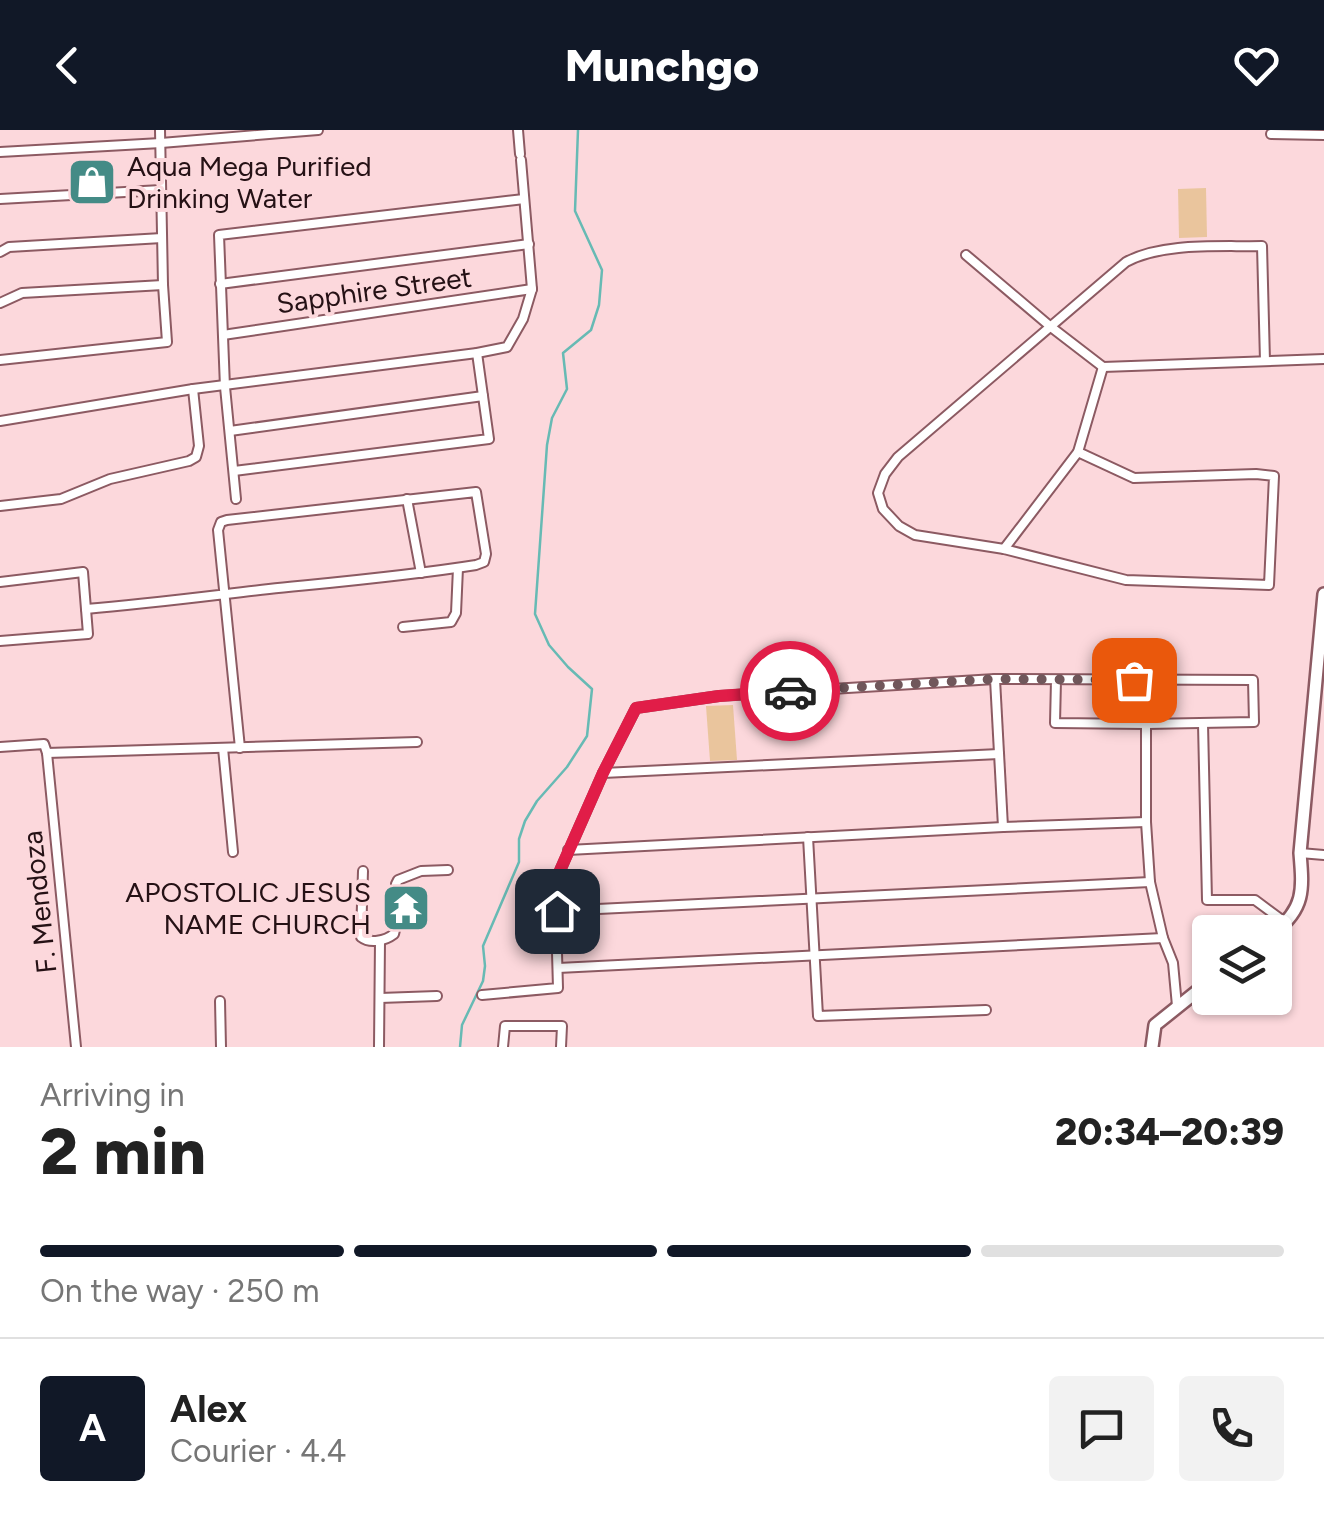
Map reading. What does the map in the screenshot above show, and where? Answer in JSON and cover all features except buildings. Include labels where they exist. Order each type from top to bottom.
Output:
[{"type":"street","points":[[0,360],[167,342],[160,130]]},
{"type":"street","points":[[0,152],[318,130]]},
{"type":"street","points":[[0,421],[193,389],[508,347],[523,320],[532,290],[518,130]]},
{"type":"street","points":[[1271,134],[1324,135]]},
{"type":"street","points":[[0,199],[162,190]]},
{"type":"street","points":[[236,499],[225,387],[219,235],[524,199]]},
{"type":"street","points":[[0,252],[9,247],[162,238]]},
{"type":"street","points":[[220,284],[529,244]]},
{"type":"street","points":[[1078,452],[1134,478],[1274,476],[1269,585],[1126,580],[1004,548],[915,536],[899,526],[883,508],[878,493],[885,474],[898,457],[1126,262],[1142,254],[1262,246],[1265,361]]},
{"type":"street","points":[[966,255],[1102,367],[1324,358]]},
{"type":"street","points":[[0,303],[22,293],[163,285]]},
{"type":"street","name":"Sapphire Street","points":[[223,334],[532,290]]},
{"type":"street","points":[[234,471],[489,439],[478,353]]},
{"type":"street","points":[[1004,548],[1078,452],[1102,367]]},
{"type":"street","points":[[0,506],[61,499],[110,479],[190,461],[196,457],[199,446],[193,389]]},
{"type":"street","points":[[230,431],[482,396]]},
{"type":"street","points":[[86,609],[224,594],[420,573],[484,562],[476,492],[221,522],[218,530],[224,594],[240,748]]},
{"type":"street","points":[[407,500],[420,573]]},
{"type":"street","points":[[402,627],[451,622],[456,613],[458,568]]},
{"type":"street","points":[[0,582],[83,572],[88,634],[0,641]]},
{"type":"street","points":[[1291,915],[1303,894],[1300,854],[1324,594]]},
{"type":"street","points":[[995,679],[1003,827]]},
{"type":"street","points":[[482,995],[558,988],[555,882],[636,708],[719,696],[995,679],[1253,680],[1254,722],[1054,723],[1056,680]]},
{"type":"street","points":[[1146,724],[1150,882],[1163,938],[1174,963],[1177,1006]]},
{"type":"street","points":[[1203,724],[1207,900],[1255,900],[1275,915]]},
{"type":"street","points":[[0,746],[44,744],[47,753],[417,742]]},
{"type":"street","points":[[223,748],[233,852]]},
{"type":"street","name":"F. Mendoza","points":[[47,753],[76,1047]]},
{"type":"street","points":[[603,773],[999,754]]},
{"type":"street","points":[[568,850],[1146,822]]},
{"type":"street","points":[[808,838],[818,1016],[986,1010]]},
{"type":"street","points":[[1300,854],[1324,855]]},
{"type":"street","points":[[362,871],[361,937],[380,941],[394,934],[398,880],[421,872],[448,870]]},
{"type":"street","points":[[557,911],[1150,882]]},
{"type":"street","points":[[558,968],[1163,938]]},
{"type":"street","points":[[380,941],[380,1047]]},
{"type":"street","points":[[1152,1047],[1155,1025],[1192,995]]},
{"type":"street","points":[[380,998],[437,996]]},
{"type":"street","points":[[220,1001],[221,1047]]},
{"type":"street","points":[[503,1047],[505,1026],[562,1026],[561,1047]]},
{"type":"shaded area","points":[[1206,188],[1207,237],[1179,238],[1178,189]]},
{"type":"shaded area","points":[[733,705],[737,760],[710,761],[706,706]]},
{"type":"waterway","points":[[460,1047],[462,1025],[483,981],[483,946],[519,862],[519,839],[525,821],[587,736],[592,689],[549,645],[535,614],[547,445],[552,418],[567,389],[563,353],[591,330],[599,305],[602,270],[575,211],[578,130]]},
{"type":"way so far","points":[[790,691],[995,679],[1134,680]]},
{"type":"place","name":"Aqua Mega Purified Drinking Water","points":[[92,182]]},
{"type":"place","name":"APOSTOLIC JESUS NAME CHURCH","points":[[406,908]]},
{"type":"route","points":[[557,911],[555,882],[636,708],[790,691]]}]
